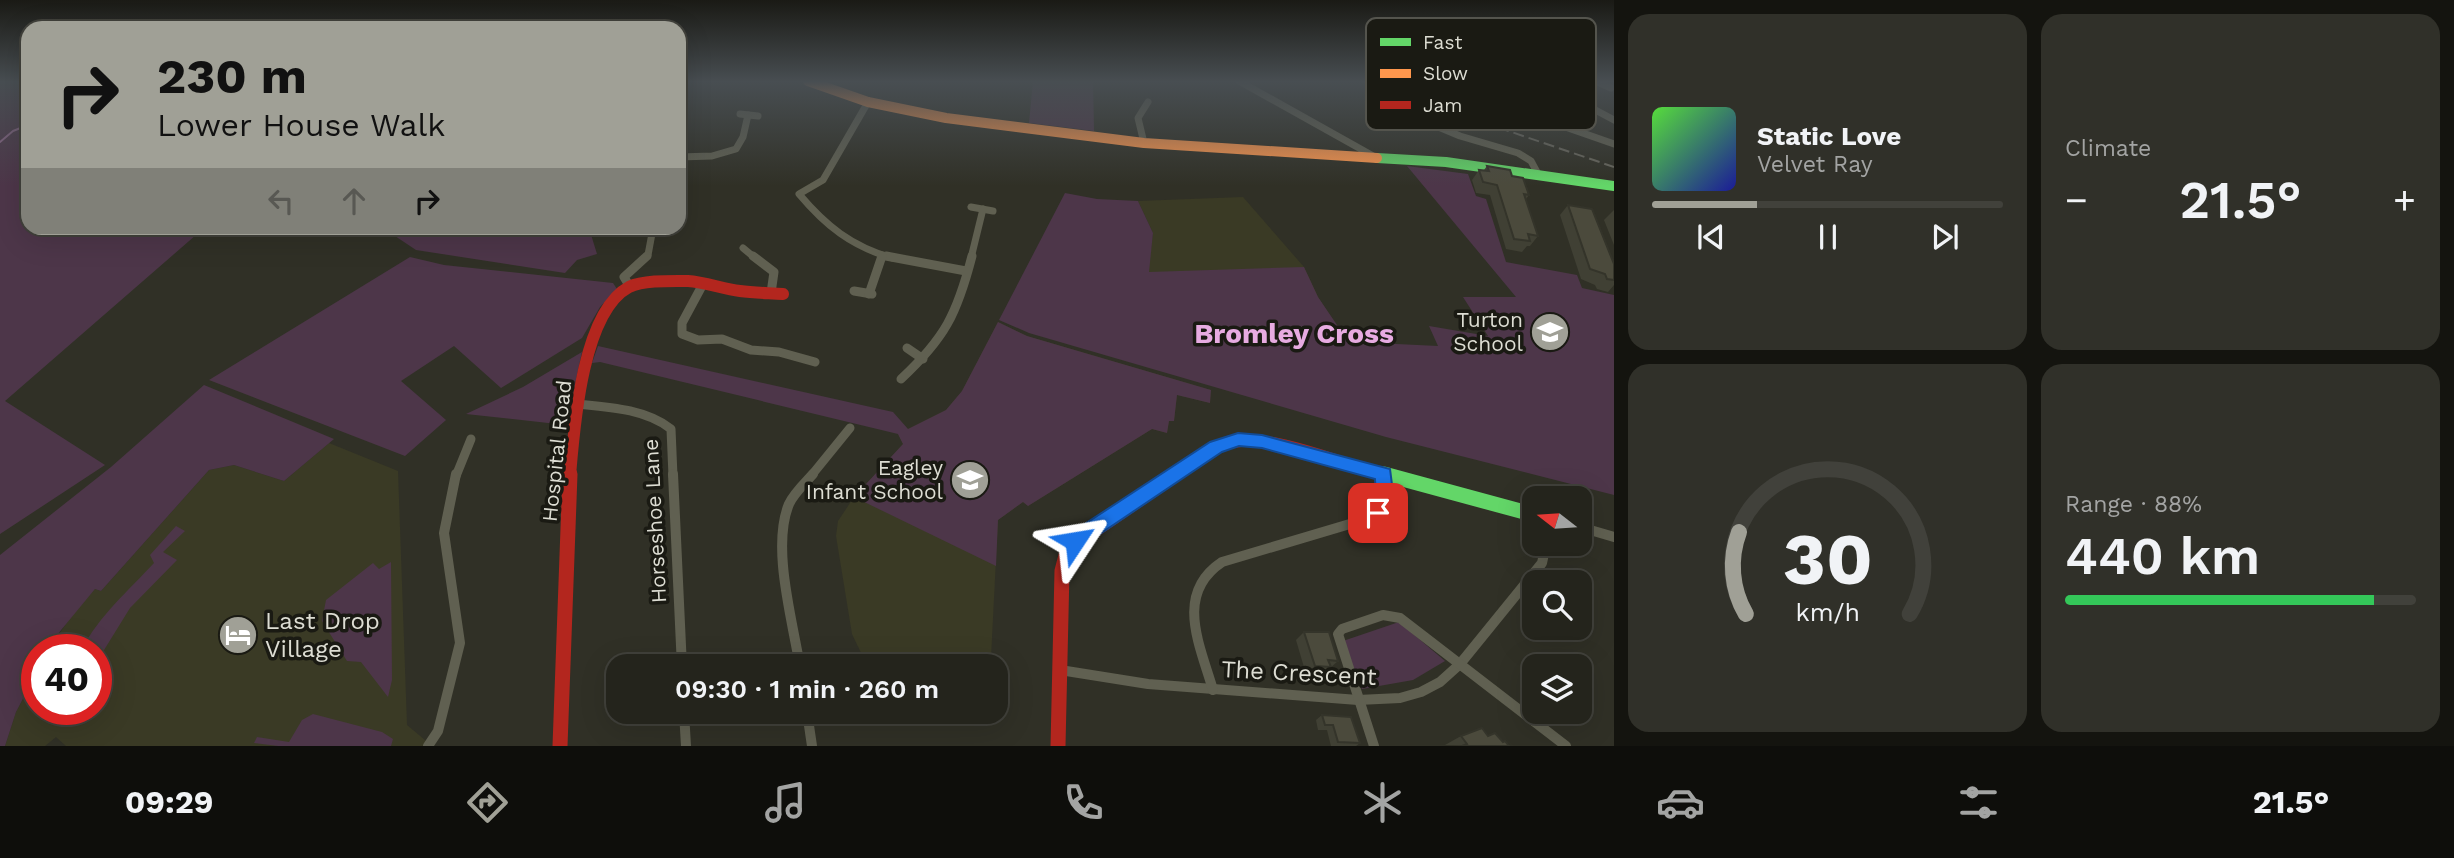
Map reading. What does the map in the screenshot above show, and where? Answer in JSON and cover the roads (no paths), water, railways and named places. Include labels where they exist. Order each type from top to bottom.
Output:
[{"type":"street","points":[[686,157],[722,154],[736,149],[741,141],[744,116]]},
{"type":"street","points":[[860,116],[823,180],[799,194],[817,217],[838,236],[861,249],[882,256],[966,271]]},
{"type":"street","points":[[935,116],[1144,143],[1446,162],[1614,186]]},
{"type":"street","points":[[1139,116],[1144,143]]},
{"type":"street","points":[[1302,116],[1375,157]]},
{"type":"street","points":[[1444,130],[1518,153],[1531,161],[1538,174]]},
{"type":"street","points":[[1574,130],[1614,144]]},
{"type":"street","points":[[971,207],[993,211]]},
{"type":"street","points":[[901,379],[941,338],[951,318],[983,209]]},
{"type":"street","points":[[652,235],[648,255],[624,277],[630,287],[682,281],[777,294],[774,272],[746,251],[739,260]]},
{"type":"street","points":[[854,291],[872,294],[882,256]]},
{"type":"street","points":[[703,284],[682,323],[682,334],[698,340],[722,339],[751,350],[802,354],[815,362]]},
{"type":"street","name":"Hospital Road","points":[[560,746],[570,475],[579,388],[597,329],[615,298],[630,287]]},
{"type":"street","points":[[907,348],[923,359]]},
{"type":"street","name":"Horseshoe Lane","points":[[577,404],[606,407],[662,422],[671,429],[681,654]]},
{"type":"street","points":[[798,654],[782,537],[785,512],[790,502],[850,428]]},
{"type":"street","points":[[428,746],[438,731],[460,643],[444,533],[458,465],[471,439]]},
{"type":"street","points":[[1058,746],[1062,571],[1068,548],[1216,447],[1238,440],[1255,440],[1522,511]]},
{"type":"street","points":[[1213,690],[1193,598],[1205,572],[1222,562],[1370,518],[1378,513],[1385,500],[1383,474]]},
{"type":"street","points":[[1592,531],[1614,537]]},
{"type":"street","name":"The Crescent","points":[[1060,670],[1148,684],[1213,690],[1358,700],[1393,699],[1421,692],[1440,682],[1460,664],[1542,564],[1544,556]]},
{"type":"street","points":[[1374,746],[1338,634],[1342,629],[1383,615],[1396,616],[1566,746]]},
{"type":"street","points":[[685,724],[686,746]]},
{"type":"street","points":[[809,724],[812,746]]},
{"type":"waterway","points":[[0,142],[21,128]]},
{"type":"railway","points":[[1506,130],[1614,167]]},
{"type":"place","name":"Turton School","points":[[1550,332]]},
{"type":"place","name":"Eagley Infant School","points":[[970,480]]},
{"type":"place","name":"Last Drop Village","points":[[238,635]]},
{"type":"district","name":"Bromley Cross","points":[[1294,333]]}]
